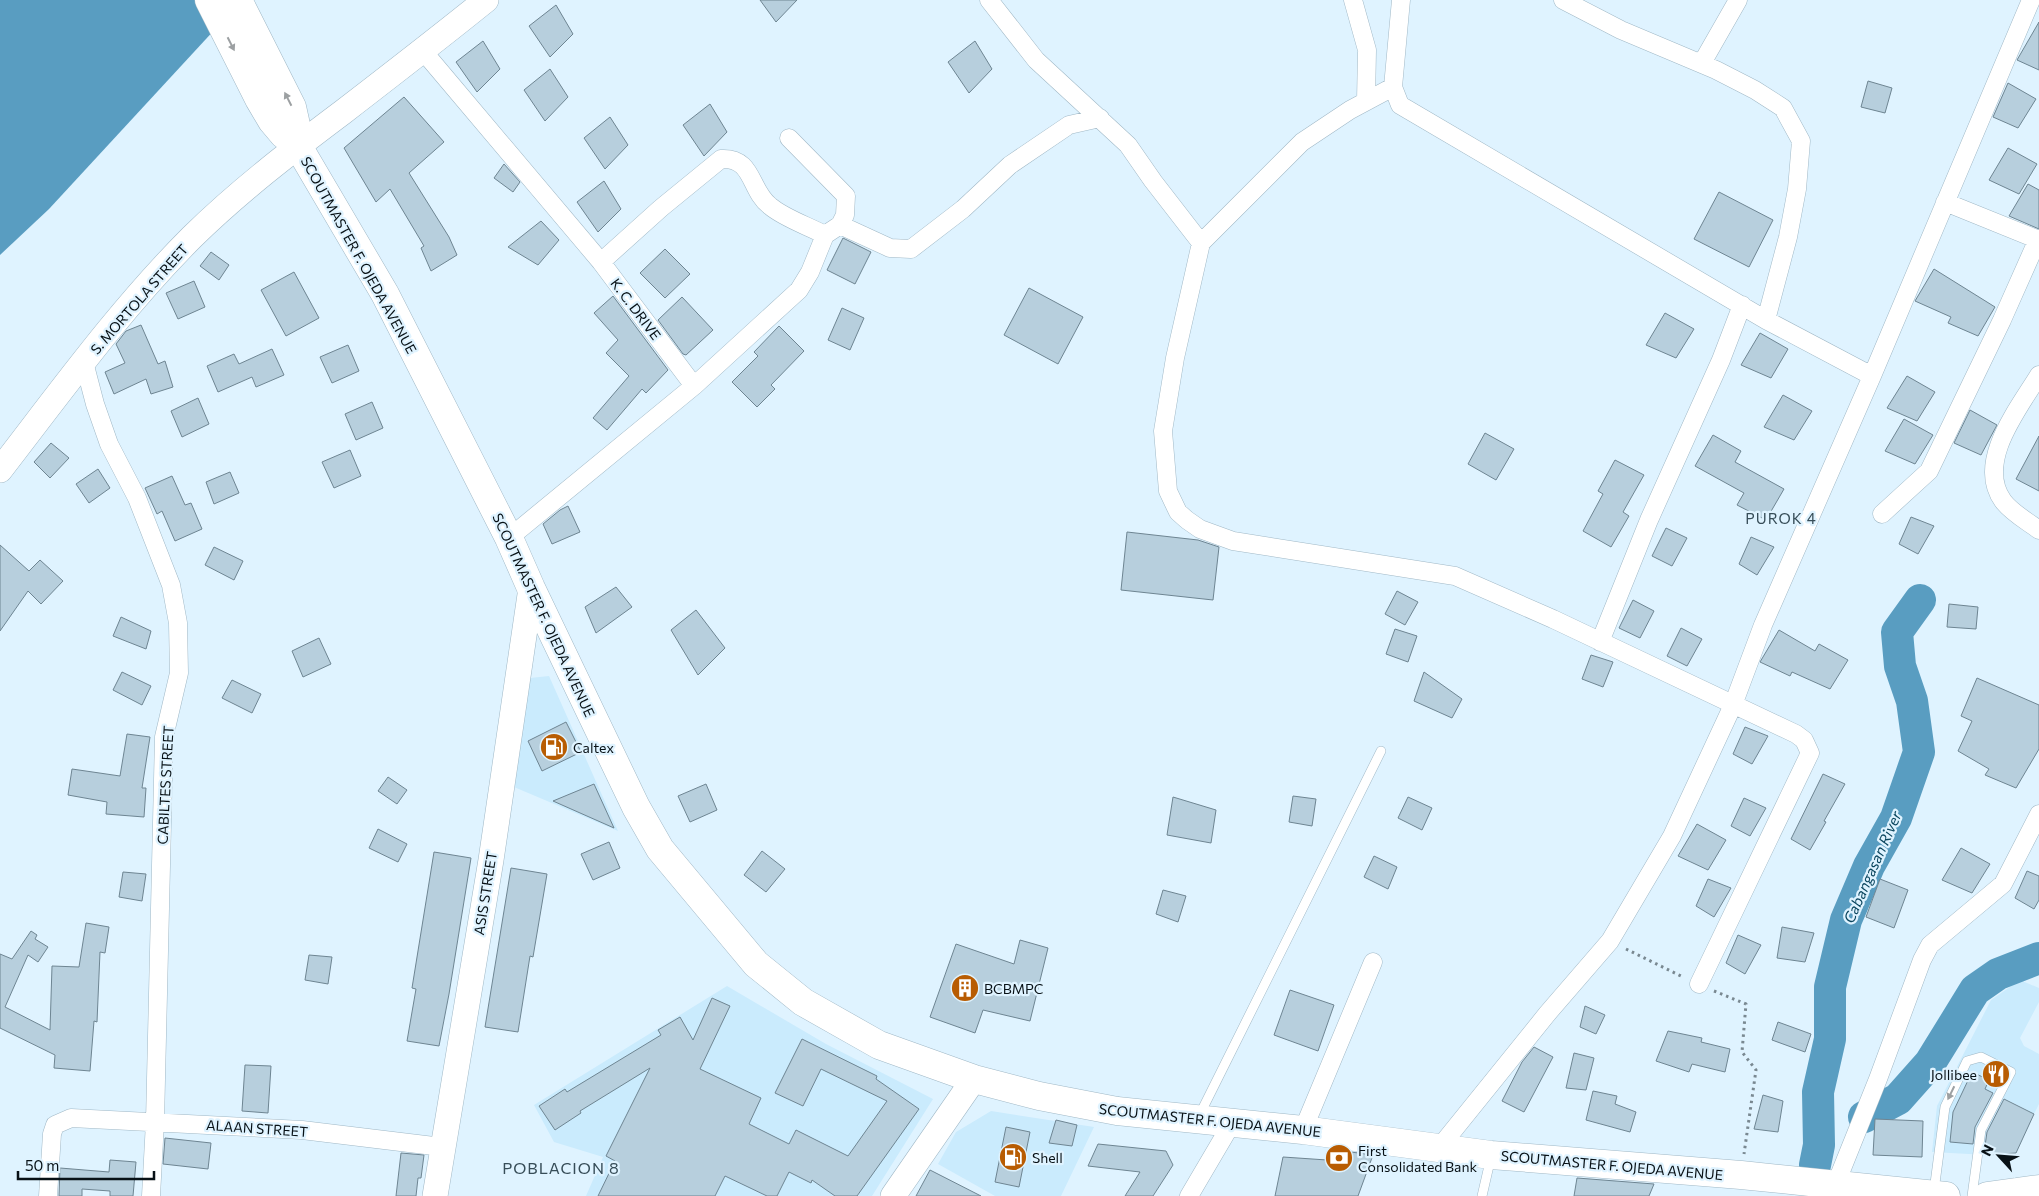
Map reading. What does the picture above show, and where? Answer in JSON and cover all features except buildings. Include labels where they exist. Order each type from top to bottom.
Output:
[{"type":"highway","points":[[209,0],[259,99],[283,134],[298,146]]},
{"type":"highway","points":[[238,0],[292,107],[298,146]]},
{"type":"highway","name":"SCOUTMASTER F. OJEDA AVENUE","points":[[298,146],[385,294],[509,538],[636,807],[660,849],[756,964],[803,1002],[879,1045],[974,1080],[1117,1112],[1303,1130],[1492,1155],[1741,1175],[1940,1196]]},
{"type":"highway","points":[[1987,1196],[2039,1189]]},
{"type":"main road","name":"S. MORTOLA STREET","points":[[0,470],[84,362],[153,278],[192,237],[243,190],[486,0]]},
{"type":"main road","name":"ASIS STREET","points":[[435,1196],[491,860],[531,588]]},
{"type":"main road","points":[[893,1196],[974,1080]]},
{"type":"street","points":[[989,0],[1036,60],[1128,145],[1201,243]]},
{"type":"street","points":[[1353,0],[1367,50],[1366,101]]},
{"type":"street","points":[[1401,0],[1393,87],[1400,104],[1766,320],[1872,376]]},
{"type":"street","points":[[1563,0],[1621,30],[1702,63],[1755,90],[1783,108],[1801,141],[1797,189],[1788,237],[1766,320]]},
{"type":"street","points":[[1702,63],[1738,0]]},
{"type":"street","points":[[1440,1148],[1547,1014],[1610,941],[1672,836],[1733,705],[1762,624],[1872,376],[2030,0]]},
{"type":"street","name":"K. C. DRIVE","points":[[423,51],[601,262],[694,386]]},
{"type":"street","points":[[1393,87],[1366,101],[1302,142],[1201,243],[1175,358],[1163,431],[1168,490],[1178,512],[1200,530],[1232,540],[1454,576],[1554,619],[1796,734],[1804,740],[1810,753],[1699,984]]},
{"type":"street","points":[[840,226],[890,248],[911,249],[963,209],[1010,165],[1069,125],[1100,118]]},
{"type":"street","points":[[509,538],[694,386],[799,290],[810,272],[825,235],[840,226],[845,215],[846,196],[789,138]]},
{"type":"street","points":[[601,262],[721,159],[732,159],[743,166],[750,176],[757,193],[771,207],[825,235]]},
{"type":"street","points":[[1882,514],[1929,471],[2002,320],[2038,239],[1945,202]]},
{"type":"street","points":[[1600,642],[1649,520],[1721,360],[1742,305]]},
{"type":"street","name":"CABILTES STREET","points":[[84,362],[95,404],[109,444],[137,498],[171,585],[178,622],[179,673],[164,737],[155,1122],[150,1196]]},
{"type":"street","points":[[2039,375],[2001,437],[1993,467],[2002,500],[2013,511],[2039,530]]},
{"type":"street","points":[[1835,1186],[1878,1079],[1922,960],[1930,945],[2003,884],[2039,814]]},
{"type":"street","points":[[1303,1130],[1373,962]]},
{"type":"street","name":"ALAAN STREET","points":[[48,1196],[52,1134],[56,1125],[71,1118],[302,1130],[442,1148]]},
{"type":"street","points":[[1189,1196],[1232,1123]]},
{"type":"lane","points":[[1197,1120],[1380,751]]},
{"type":"lane","points":[[1940,1196],[1944,1107],[1967,1061],[1981,1057],[2011,1072],[1981,1130],[1972,1196]]},
{"type":"lane","points":[[1482,1196],[1492,1155]]},
{"type":"path","points":[[1610,941],[1699,984],[1746,1004],[1742,1052],[1756,1070],[1741,1175]]},
{"type":"shaded area","points":[[549,676],[618,831],[514,787],[530,678]]},
{"type":"shaded area","name":"Jollibee","points":[[2020,980],[2039,988],[2039,1002],[2020,1038],[2024,1046],[2039,1054],[2039,1104],[2034,1114],[2009,1101],[1988,1143],[1987,1155],[1932,1152],[1937,1106],[1991,1000]]},
{"type":"shaded area","points":[[727,986],[826,1044],[933,1099],[872,1196],[586,1196],[603,1157],[554,1142],[534,1105]]},
{"type":"shaded area","points":[[991,1111],[1094,1127],[1061,1196],[995,1196],[938,1164],[956,1132]]},
{"type":"water","points":[[0,0],[242,0],[49,209],[0,255]]},
{"type":"waterway","name":"Cabangasan River","points":[[1815,1165],[1819,1145],[1818,1092],[1830,1039],[1830,987],[1846,920],[1869,866],[1896,818],[1919,752],[1912,701],[1900,666],[1897,632],[1920,600]]},
{"type":"waterway","name":"Cabangasan River","points":[[1864,1117],[1898,1099],[1930,1063],[1975,990],[1998,974],[2039,958]]},
{"type":"place","name":"Caltex","points":[[554,747]]},
{"type":"place","name":"BCBMPC","points":[[965,988]]},
{"type":"place","name":"Jollibee","points":[[1996,1074]]},
{"type":"place","name":"Shell","points":[[1013,1157]]},
{"type":"place","name":"First Consolidated Bank","points":[[1339,1158]]},
{"type":"district","name":"PUROK 4","points":[[1781,518]]},
{"type":"district","name":"POBLACION 8","points":[[561,1167]]}]
